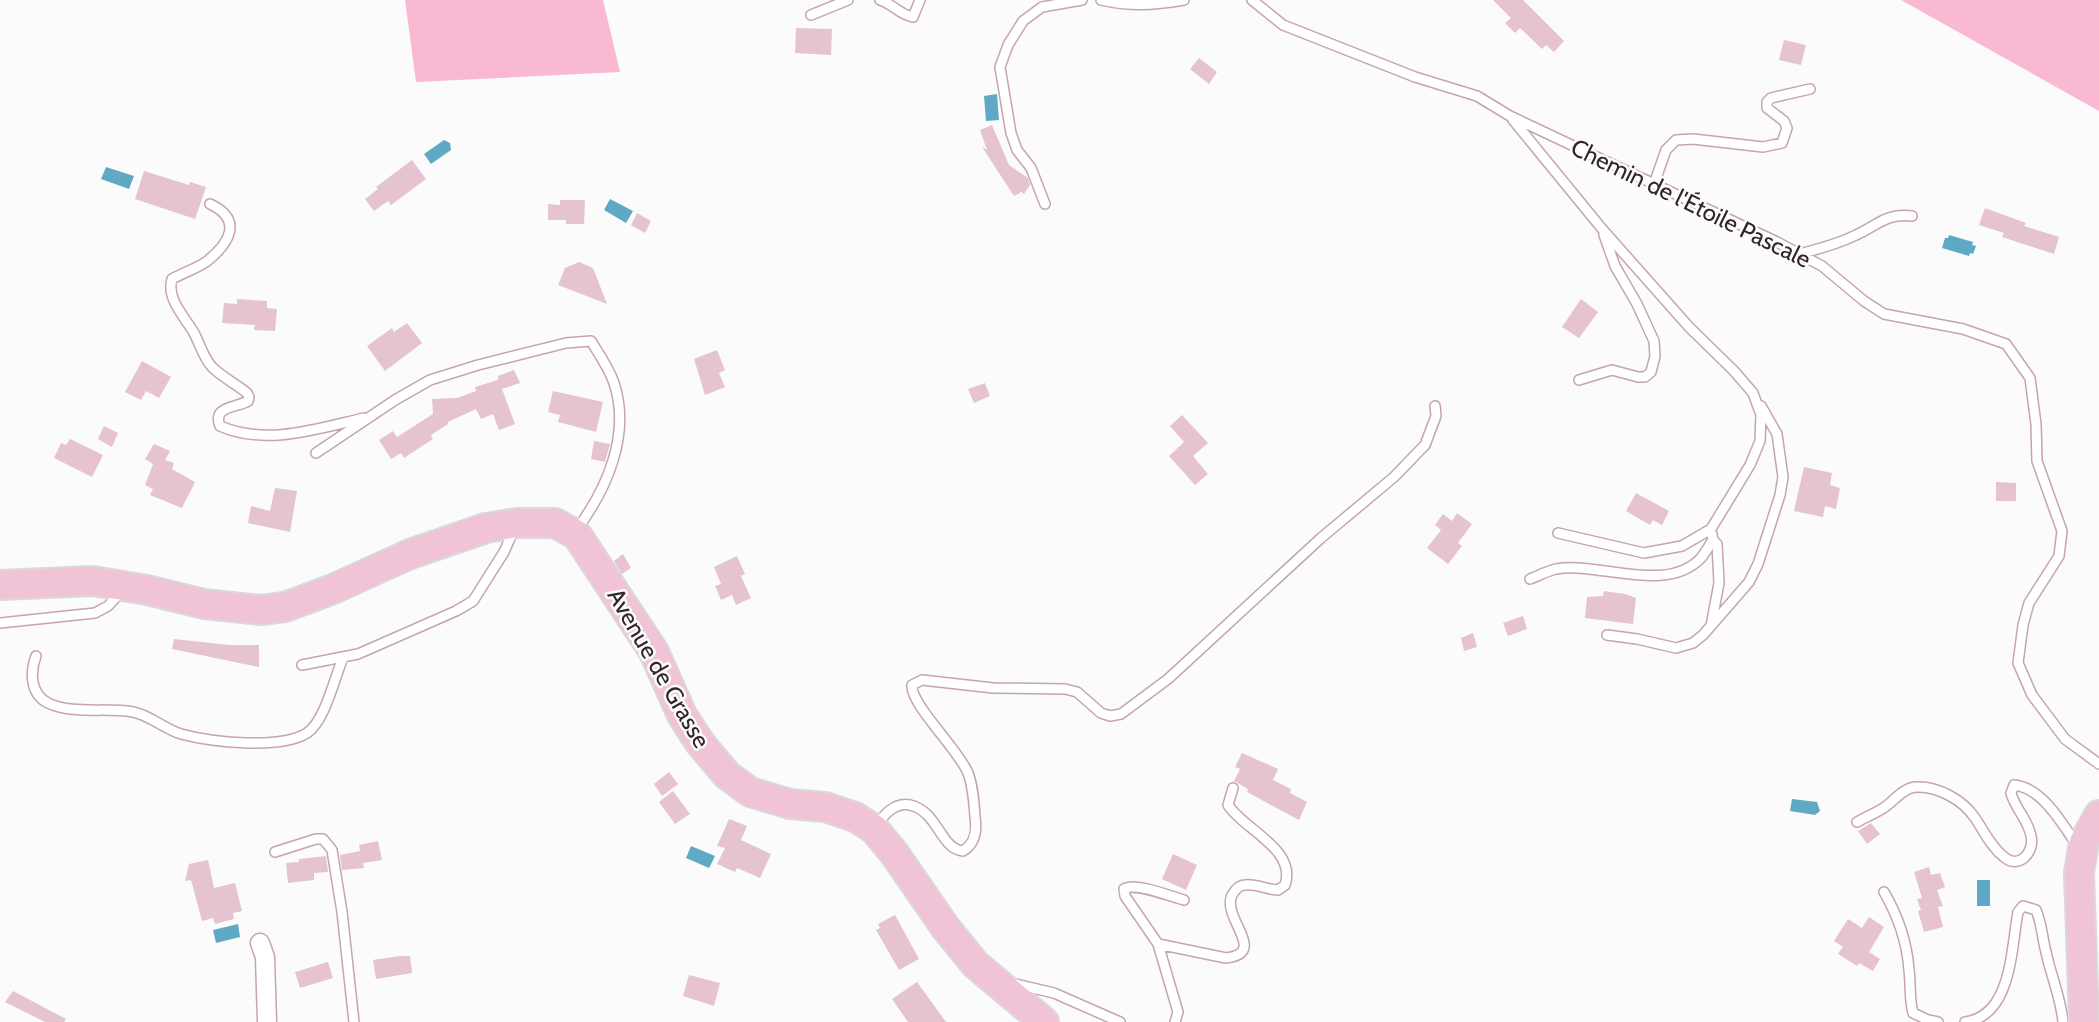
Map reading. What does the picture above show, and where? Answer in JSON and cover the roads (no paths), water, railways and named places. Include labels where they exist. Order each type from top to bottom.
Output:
[{"type":"main road","points":[[0,585],[93,581],[230,608],[261,610],[285,607],[333,589],[410,554],[486,528],[517,523],[555,523],[574,534]]},
{"type":"main road","name":"Avenue de Grasse","points":[[574,534],[654,652],[682,715],[700,743],[727,775],[750,792],[790,804],[825,807],[855,817],[874,829],[975,964],[1044,1022]]},
{"type":"main road","points":[[2084,1022],[2078,873],[2084,842],[2099,815]]},
{"type":"street","points":[[260,943],[265,957],[267,1022]]},
{"type":"lane","points":[[811,15],[848,0]]},
{"type":"lane","points":[[880,0],[905,16],[914,17],[920,0]]},
{"type":"lane","points":[[1045,204],[1031,168],[1017,149],[1011,133],[1000,67],[1008,45],[1023,21],[1042,7],[1082,0]]},
{"type":"lane","points":[[1101,0],[1141,6],[1184,0]]},
{"type":"lane","name":"Chemin de l'Étoile Pascale","points":[[1252,0],[1283,25],[1415,77],[1477,96],[1510,116],[1799,254],[1822,266],[1864,301],[1884,313],[1963,329],[2006,344],[2029,378],[2036,424],[2037,461],[2063,531],[2059,556],[2029,603],[2018,663],[2032,695],[2065,739],[2099,764]]},
{"type":"lane","points":[[1654,184],[1666,150],[1676,140],[1693,139],[1763,147],[1782,144],[1787,128],[1784,121],[1767,108],[1767,102],[1771,98],[1810,89]]},
{"type":"lane","points":[[1510,116],[1602,230],[1753,393],[1777,434],[1783,477],[1780,495],[1758,564],[1749,582],[1693,643],[1676,648],[1608,635]]},
{"type":"lane","points":[[210,204],[228,215],[231,225],[229,236],[205,262],[172,279],[170,284],[176,306],[194,334],[206,360],[249,397],[242,405],[219,413],[217,420],[220,426],[234,432],[264,436],[301,432],[369,417]]},
{"type":"lane","points":[[1799,254],[1827,248],[1887,217],[1912,216]]},
{"type":"lane","points":[[1579,380],[1612,370],[1645,377],[1651,372],[1655,356],[1654,341],[1615,266],[1602,230]]},
{"type":"lane","points":[[316,453],[430,380],[566,343],[591,341],[614,382],[619,405],[618,436],[607,482],[594,507],[574,534]]},
{"type":"lane","points":[[1558,533],[1644,553],[1682,546],[1711,529],[1750,465],[1760,441],[1761,415],[1753,393]]},
{"type":"lane","points":[[874,829],[891,809],[901,804],[928,813],[950,845],[957,850],[964,851],[974,840],[976,822],[969,774],[954,748],[914,697],[912,685],[916,681],[993,688],[1065,689],[1077,692],[1101,713],[1110,716],[1121,714],[1168,679],[1321,538],[1394,477],[1425,445],[1436,416],[1435,406]]},
{"type":"lane","points":[[302,665],[358,654],[434,622],[473,601],[504,552],[517,523]]},
{"type":"lane","points":[[1711,529],[1713,540],[1717,544],[1720,569],[1711,626]]},
{"type":"lane","points":[[1530,579],[1556,569],[1585,568],[1661,576],[1674,574],[1701,558],[1713,540]]},
{"type":"lane","points":[[0,624],[95,613],[118,598],[125,586]]},
{"type":"lane","points":[[36,656],[32,678],[38,695],[48,702],[62,707],[133,712],[180,733],[245,744],[281,741],[306,734],[319,721],[343,658]]},
{"type":"lane","points":[[1857,822],[1884,808],[1904,791],[1914,787],[1933,789],[1949,795],[1967,808],[1984,834],[2006,859],[2013,862],[2022,860],[2031,851],[2032,839],[2028,823],[2013,801],[2011,793],[2014,785],[2020,785],[2042,800],[2082,852]]},
{"type":"lane","points":[[1158,944],[1226,958],[1236,957],[1242,953],[1245,945],[1244,937],[1229,907],[1237,888],[1244,884],[1278,890],[1285,885],[1287,871],[1274,847],[1233,813],[1228,805],[1233,788]]},
{"type":"lane","points":[[275,852],[316,838],[323,839],[332,850],[354,1022]]},
{"type":"lane","points":[[1175,1022],[1178,1012],[1158,944],[1125,896],[1124,889],[1129,886],[1139,887],[1184,901]]},
{"type":"lane","points":[[1884,892],[1895,911],[1904,940],[1913,1013],[1938,1022]]},
{"type":"lane","points":[[1965,1022],[1984,1017],[2001,997],[2018,912],[2023,906],[2036,910],[2042,924],[2045,950],[2062,1006],[2063,1022]]},
{"type":"lane","points":[[992,979],[1054,993],[1120,1022]]},
{"type":"water","points":[[997,94],[999,120],[986,121],[984,96]]},
{"type":"water","points":[[444,140],[450,143],[451,150],[431,164],[424,154]]},
{"type":"water","points":[[106,167],[134,176],[129,189],[101,179]]},
{"type":"water","points":[[610,199],[633,211],[626,223],[604,210]]},
{"type":"water","points":[[1949,235],[1973,242],[1972,245],[1976,246],[1973,254],[1970,253],[1969,256],[1942,248]]},
{"type":"water","points":[[1792,799],[1817,802],[1820,811],[1815,815],[1790,811]]},
{"type":"water","points":[[691,846],[715,856],[709,868],[686,858]]},
{"type":"water","points":[[1977,880],[1990,880],[1990,906],[1977,906]]},
{"type":"water","points":[[238,924],[240,937],[216,943],[213,930]]}]
